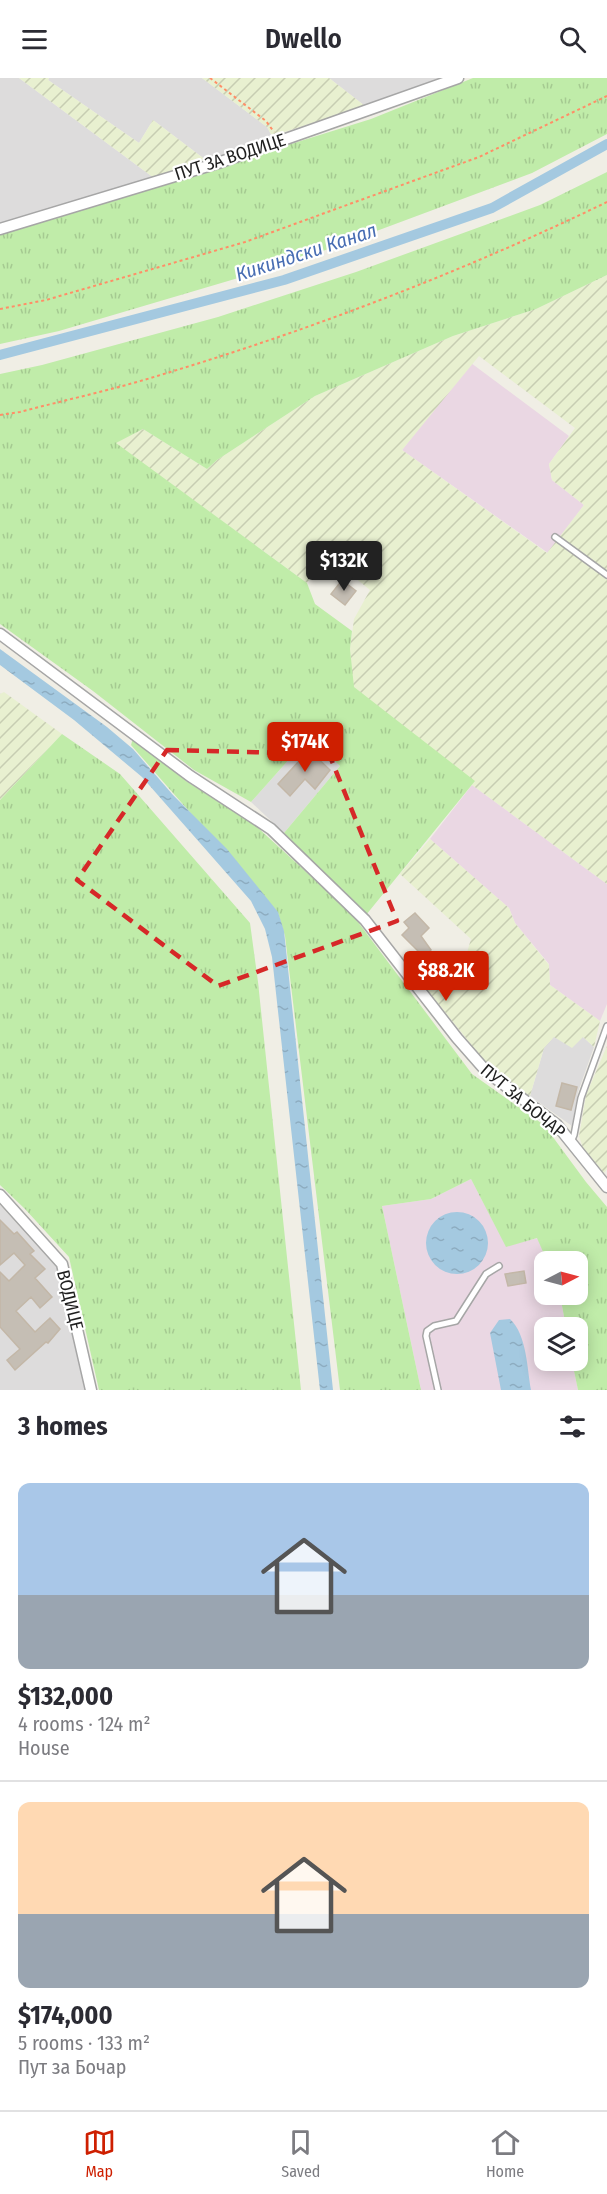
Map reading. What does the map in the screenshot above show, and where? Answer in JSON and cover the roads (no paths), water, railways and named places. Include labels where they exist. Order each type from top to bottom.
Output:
[{"type":"street","name":"ПУТ ЗА ВОДИЦЕ","points":[[0,229],[218,163],[458,78]]},
{"type":"street","name":"ПУТ ЗА БОЧАР","points":[[0,634],[190,776],[271,829],[365,920],[456,1038],[486,1071],[557,1125],[607,1187]]},
{"type":"street","name":"ВОДИЦЕ","points":[[0,1196],[62,1264],[91,1390]]},
{"type":"lane","points":[[555,537],[607,575]]},
{"type":"lane","points":[[571,1142],[581,1098],[607,1026]]},
{"type":"lane","points":[[438,1390],[426,1336],[427,1331],[434,1326],[456,1321],[484,1277],[489,1271],[499,1266]]},
{"type":"water","points":[[0,649],[107,727],[133,749],[173,795],[227,849],[278,912],[284,931],[333,1390],[320,1390],[272,957],[265,929],[251,901],[142,777],[74,720],[0,665]]},
{"type":"water","points":[[457,1212],[469,1214],[479,1221],[486,1231],[488,1243],[486,1255],[479,1265],[469,1272],[457,1274],[445,1272],[435,1265],[428,1255],[426,1243],[428,1231],[435,1221],[445,1214]]},
{"type":"water","points":[[510,1319],[516,1326],[523,1343],[531,1390],[501,1390],[490,1333],[499,1320]]},
{"type":"waterway","name":"Кикиндски Канал","points":[[0,355],[284,280],[492,208],[607,144]]}]
